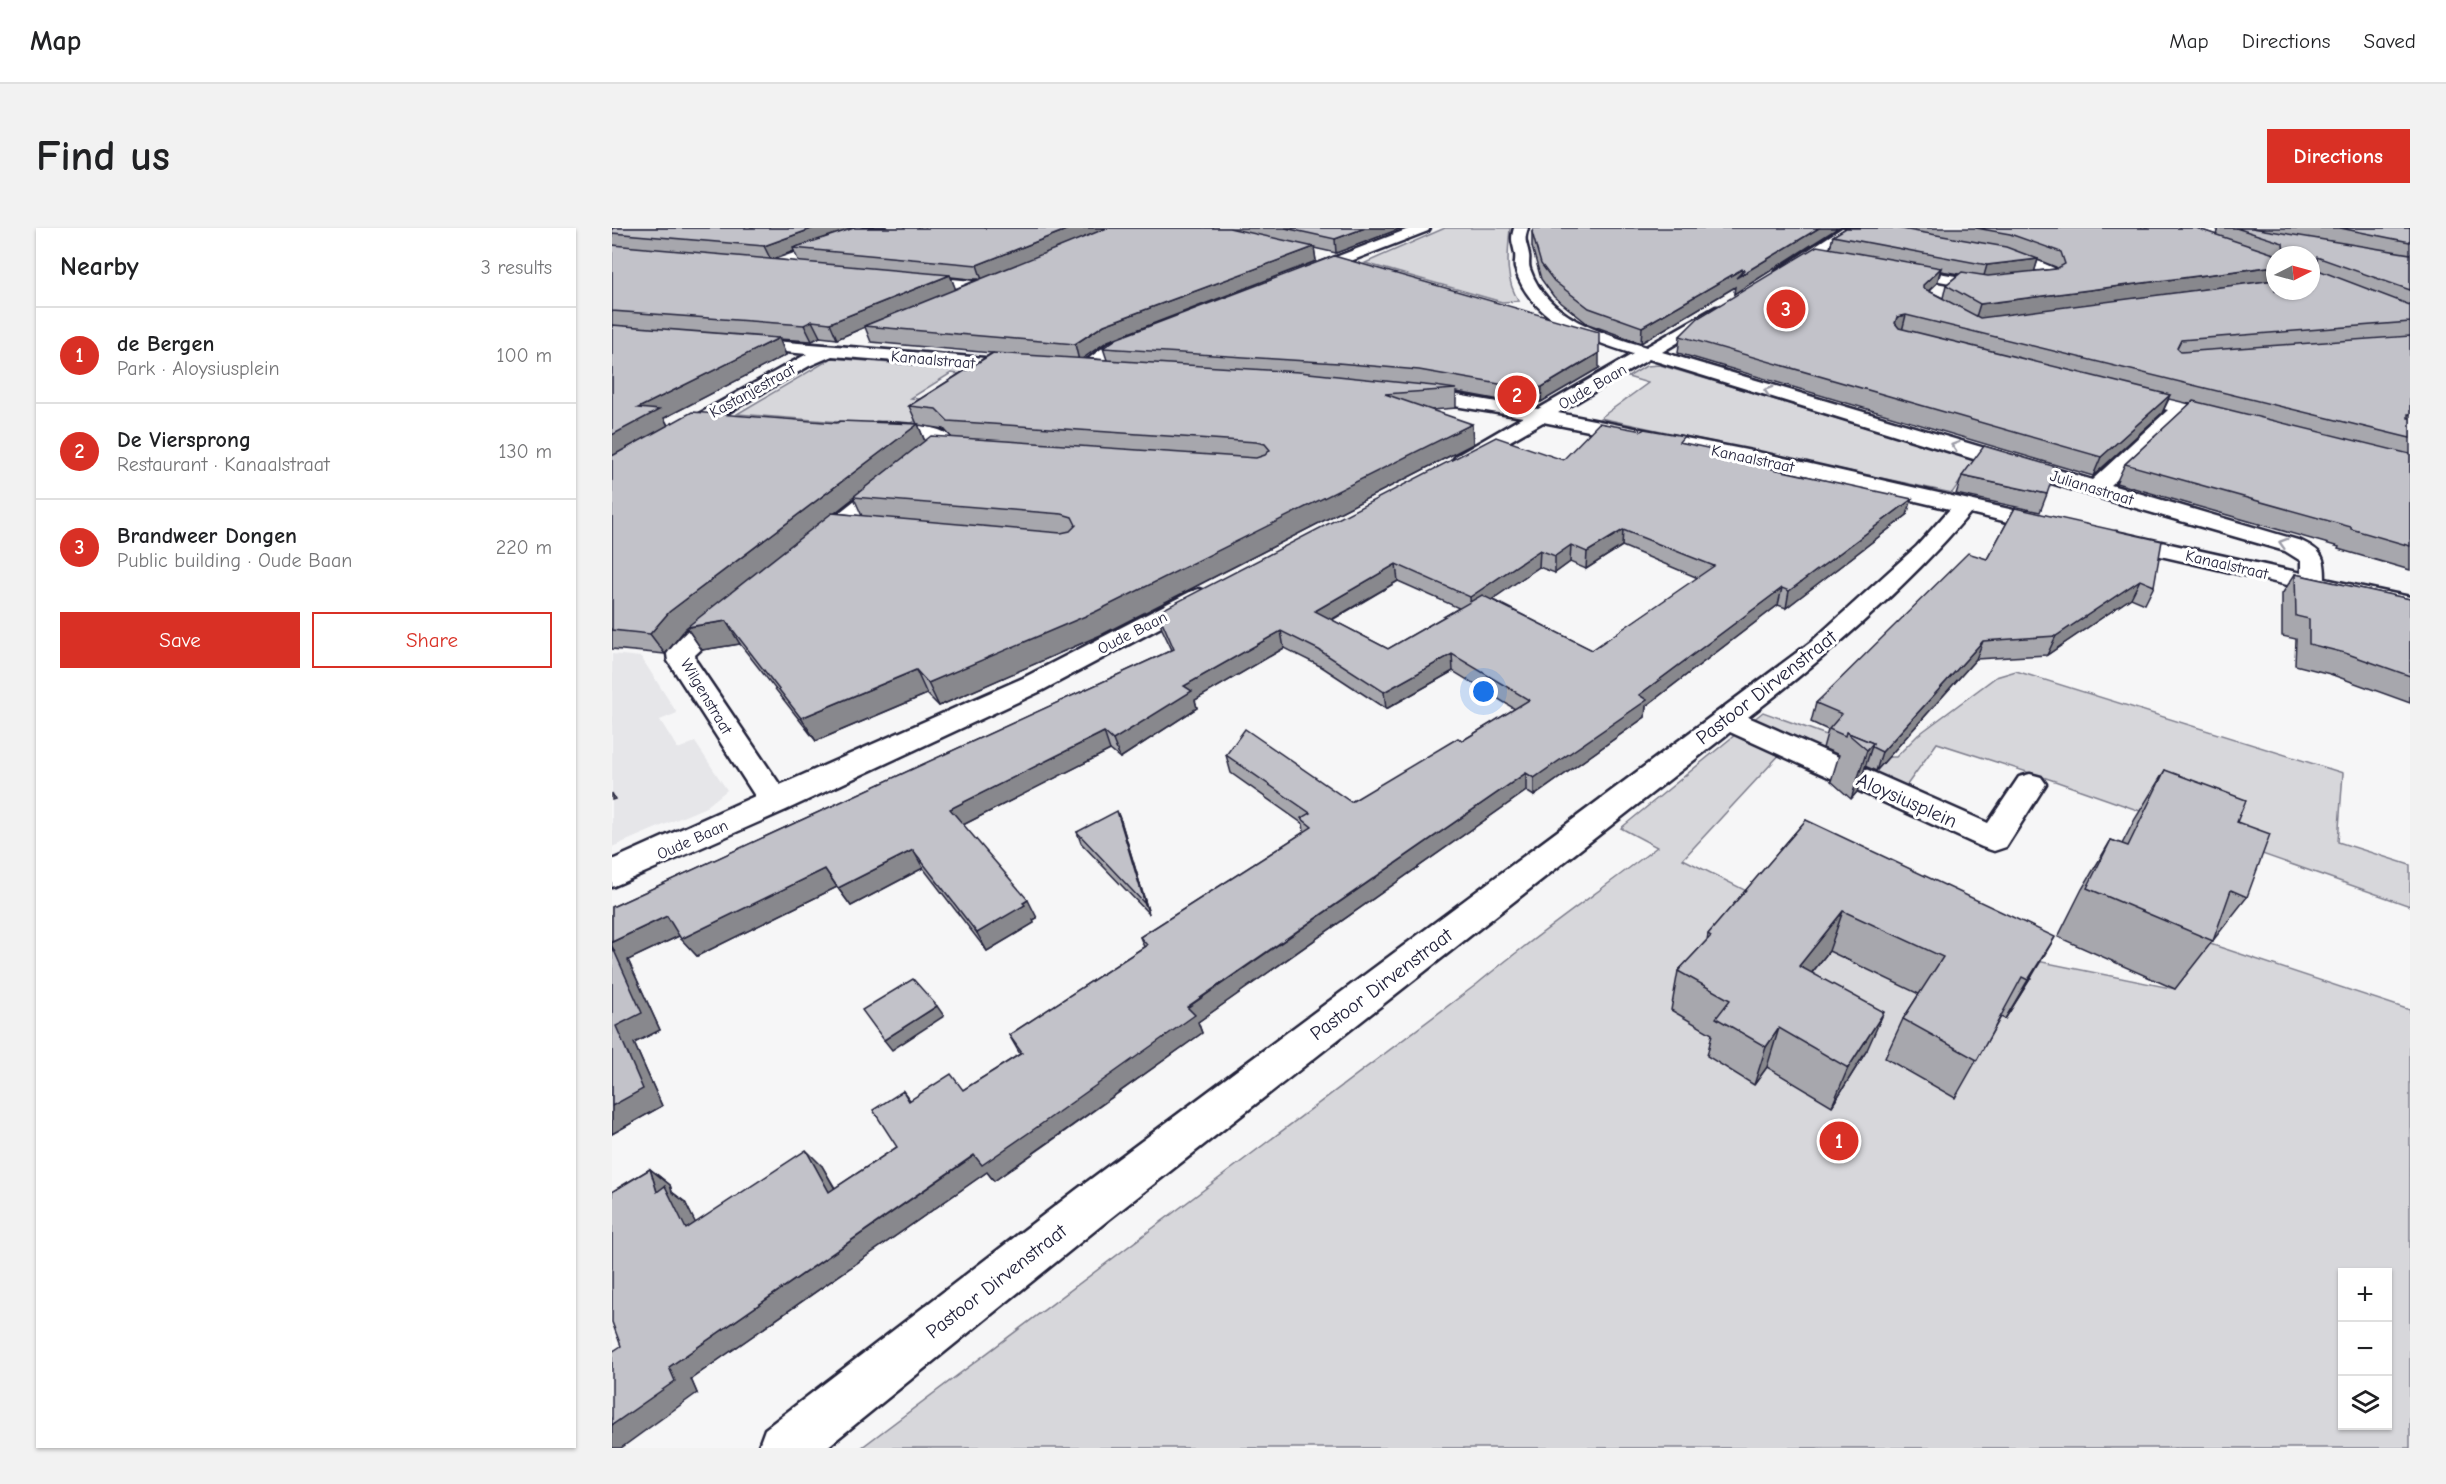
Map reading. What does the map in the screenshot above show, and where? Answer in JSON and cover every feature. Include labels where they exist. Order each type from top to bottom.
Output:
[{"type":"street","points":[[809,270],[761,266],[878,228]]},
{"type":"street","points":[[1286,281],[1423,228]]},
{"type":"street","points":[[1521,228],[1517,240],[1522,254],[1522,267],[1526,280],[1543,305]]},
{"type":"street","points":[[1769,280],[1851,228],[1884,234]]},
{"type":"street","points":[[2201,228],[2272,240]]},
{"type":"street","points":[[1877,265],[1993,285],[2051,278],[2049,271],[2017,257],[1983,250]]},
{"type":"street","points":[[1314,253],[1363,269]]},
{"type":"street","points":[[1810,253],[1833,257]]},
{"type":"street","points":[[894,278],[989,284],[953,300]]},
{"type":"street","points":[[1936,294],[1954,279]]},
{"type":"street","name":"Oude Baan","points":[[1442,470],[1495,443],[1733,303]]},
{"type":"street","points":[[1525,306],[1543,305]]},
{"type":"street","name":"Julianastraat","points":[[1543,305],[1575,327],[1647,354],[2293,546],[2307,553],[2313,560],[2313,583]]},
{"type":"street","points":[[1118,371],[1076,368],[1115,347],[1162,329]]},
{"type":"street","name":"Kastanjestraat","points":[[612,471],[803,362],[866,337]]},
{"type":"street","name":"Kanaalstraat","points":[[717,341],[1035,366]]},
{"type":"street","points":[[2103,388],[2251,426]]},
{"type":"street","name":"Kanaalstraat","points":[[1389,390],[1542,415],[1767,460],[2313,583]]},
{"type":"street","points":[[2095,489],[2182,408]]},
{"type":"street","points":[[705,417],[752,420]]},
{"type":"street","points":[[801,554],[838,525],[948,449],[944,440],[936,435],[860,428]]},
{"type":"street","name":"Pastoor Dirvenstraat","points":[[784,1448],[1092,1205],[1820,648],[1925,551],[1965,506]]},
{"type":"street","points":[[838,525],[872,528]]},
{"type":"street","points":[[2313,583],[2410,605]]},
{"type":"street","name":"Oude Baan","points":[[612,874],[1033,684],[1225,584]]},
{"type":"street","name":"Wilgenstraat","points":[[747,597],[693,640],[681,654],[682,661],[775,802]]},
{"type":"street","name":"Aloysiusplein","points":[[1727,718],[1994,839],[2030,784]]},
{"type":"shaded area","points":[[1445,228],[1510,228],[1509,275],[1519,301],[1502,302],[1365,263]]},
{"type":"shaded area","points":[[832,358],[973,370],[967,375],[951,373],[911,398],[942,402],[906,427],[737,414]]},
{"type":"shaded area","points":[[1660,365],[1975,460],[1952,493],[1600,418],[1648,383],[1628,377],[1646,366]]},
{"type":"shaded area","points":[[612,654],[641,657],[677,713],[660,720],[678,749],[695,742],[727,790],[706,807],[612,847]]},
{"type":"shaded area","points":[[2016,671],[2343,773],[2338,842],[2410,865],[2410,906],[2052,780],[1937,743],[1899,796],[1784,750],[1683,859],[1978,1008],[2018,957],[2175,989],[2195,939],[2410,1010],[2410,1448],[861,1448],[1657,847],[1621,828],[1763,712],[1887,757],[1896,757],[1918,735],[1996,677]]},
{"type":"building","points":[[612,228],[814,228],[764,246],[612,233]]},
{"type":"building","points":[[854,228],[1071,228],[977,265],[793,248]]},
{"type":"building","points":[[1107,228],[1229,228],[1314,247],[1104,325],[1075,344],[864,326]]},
{"type":"building","points":[[1285,228],[1365,228],[1335,239]]},
{"type":"building","points":[[1534,228],[1819,228],[1736,278],[1744,270],[1742,269],[1642,327],[1589,308],[1554,281],[1541,264],[1532,232]]},
{"type":"building","points":[[1846,228],[1896,228],[2006,247],[2038,259],[1987,265],[1833,236]]},
{"type":"building","points":[[1976,228],[2196,228],[2266,251],[2266,267],[1980,304],[1946,285],[1962,272],[1988,276],[2056,269],[2065,264],[2061,252],[2010,234]]},
{"type":"building","points":[[2236,228],[2252,228],[2410,254],[2410,290],[2320,258],[2320,246],[2283,246],[2283,243]]},
{"type":"building","points":[[2340,228],[2410,228],[2410,242]]},
{"type":"building","points":[[612,245],[950,275],[830,323],[812,321],[804,325],[612,311]]},
{"type":"building","points":[[1817,246],[1941,268],[1923,285],[1923,288],[1980,318],[2266,281],[2266,300],[2320,300],[2320,271],[2410,305],[2410,322],[2181,340],[2177,348],[2181,352],[2410,336],[2410,414],[2408,418],[2410,418],[2410,438],[1906,315],[1897,317],[1895,323],[1899,328],[2170,395],[2101,457],[1680,336],[1698,318]]},
{"type":"building","points":[[1334,256],[1599,332],[1599,353],[1542,387],[1522,388],[1419,370],[1103,348],[1118,338]]},
{"type":"building","points":[[612,325],[779,338],[638,408],[659,410],[612,435]]},
{"type":"building","points":[[993,353],[1299,372],[1456,389],[1385,394],[1472,424],[1095,612],[928,683],[916,670],[801,718],[726,621],[687,627],[832,513],[1061,533],[1070,531],[1076,525],[1072,517],[1062,514],[853,497],[931,436],[1256,458],[1265,455],[1270,450],[1265,444],[1256,442],[948,421],[936,409],[909,406]]},
{"type":"building","points":[[2193,401],[2410,454],[2410,546],[2351,529],[2351,527],[2125,464]]},
{"type":"building","points":[[692,412],[837,423],[840,421],[918,424],[669,612],[650,634],[612,630],[612,456]]},
{"type":"building","points":[[1599,423],[1684,436],[1679,442],[1750,457],[1745,463],[1912,499],[1789,591],[1782,588],[1639,695],[1647,700],[1534,778],[1526,773],[1187,1007],[1195,1015],[1040,1125],[982,1165],[974,1155],[669,1367],[675,1381],[612,1425],[612,1352],[621,1346],[612,1322],[612,1192],[650,1169],[657,1192],[665,1186],[686,1229],[806,1150],[829,1192],[897,1147],[873,1110],[903,1091],[909,1101],[951,1074],[963,1090],[1022,1053],[1009,1035],[1147,945],[1140,937],[1312,827],[1301,818],[1310,813],[1226,755],[1245,729],[1351,802],[1458,738],[1462,741],[1529,700],[1452,654],[1384,692],[1319,650],[1281,631],[1184,686],[1192,691],[1113,740],[1104,732],[950,809],[1028,900],[1023,903],[1025,905],[977,933],[913,850],[838,888],[825,869],[681,939],[667,916],[612,942],[612,907],[1174,649],[1158,612],[1496,437],[1563,460]],"holes":[[[1623,530],[1714,566],[1592,650],[1482,595],[1388,649],[1315,611],[1396,564],[1470,597],[1540,550],[1555,556],[1571,545],[1587,552]]]},
{"type":"building","points":[[1984,446],[2056,467],[2047,494],[1962,476]]},
{"type":"building","points":[[2015,508],[2162,541],[2154,586],[2140,580],[2056,636],[1983,641],[1882,752],[1872,747],[1873,743],[1846,732],[1845,736],[1829,729],[1842,714],[1816,703],[1968,553],[1987,559]]},
{"type":"building","points":[[2295,574],[2410,599],[2410,676],[2345,653],[2309,644],[2309,619],[2296,616]]},
{"type":"building","points":[[1846,732],[1873,743],[1867,750]]},
{"type":"building","points":[[2165,770],[2246,800],[2237,822],[2270,834],[2247,897],[2231,890],[2213,941],[2087,888],[2111,840],[2128,846]]},
{"type":"building","points":[[1117,811],[1145,904],[1077,832]]},
{"type":"building","points":[[1806,820],[2055,937],[2028,980],[2022,977],[1977,1060],[1903,1019],[1943,957],[1843,911],[1799,966],[1884,1012],[1848,1068],[1779,1028],[1766,1047],[1716,1018],[1730,1000],[1678,971],[1711,936],[1708,934]]},
{"type":"building","points":[[612,946],[642,1013],[616,1026],[643,1089],[612,1106]]},
{"type":"building","points":[[913,979],[937,1006],[884,1040],[862,1010]]},
{"type":"place","name":"Brandweer Dongen","points":[[1786,309]]},
{"type":"place","name":"De Viersprong","points":[[1517,395]]},
{"type":"place","name":"de Bergen","points":[[1839,1141]]}]
